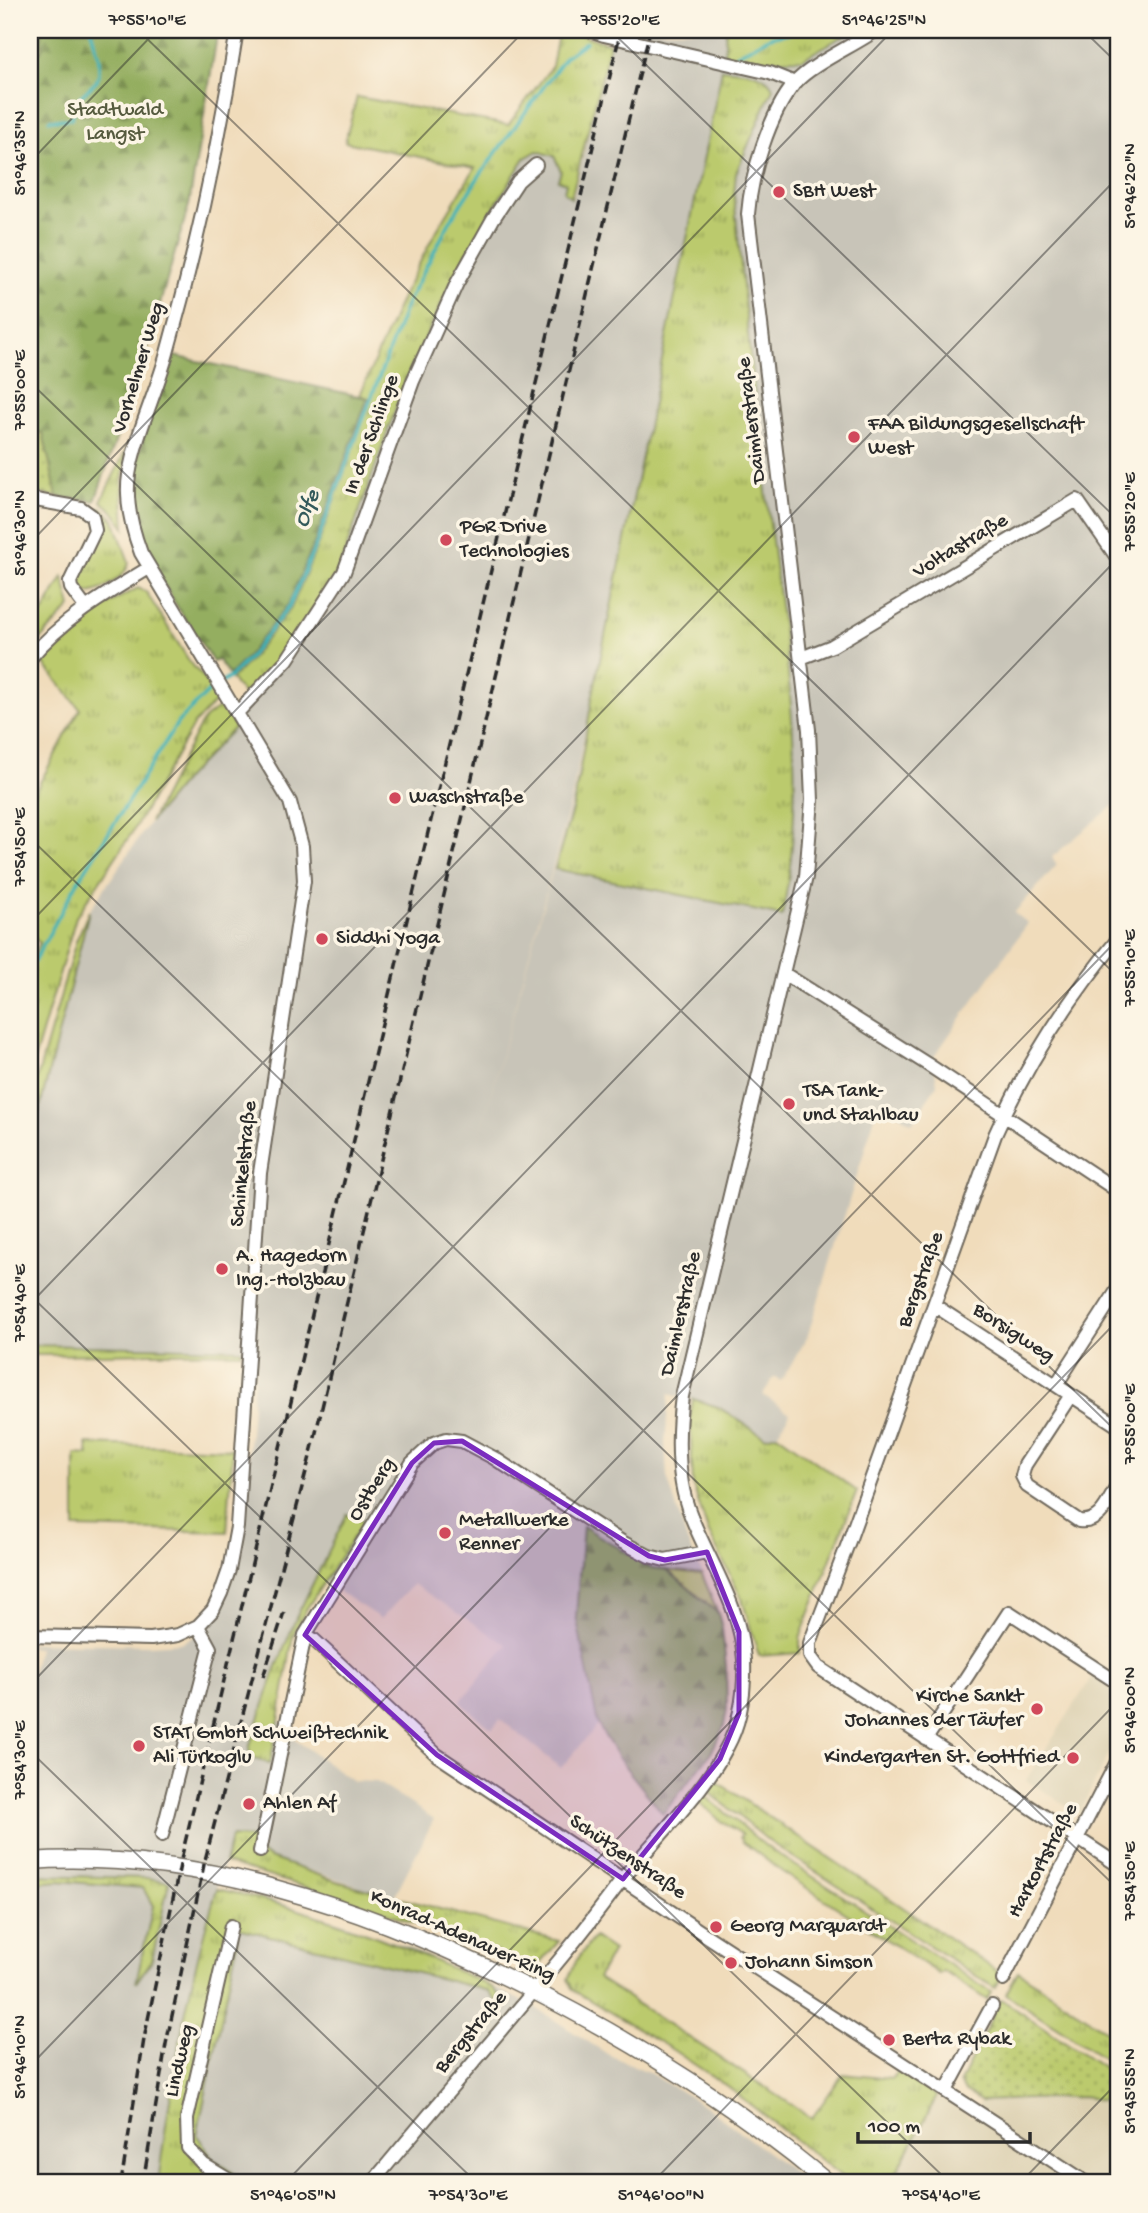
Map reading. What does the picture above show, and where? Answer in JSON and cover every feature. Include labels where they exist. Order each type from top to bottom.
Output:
[{"type":"main road","name":"Konrad-Adenauer-Ring","points":[[30,1861],[130,1862],[226,1877],[260,1884],[371,1918],[467,1958],[533,1990],[676,2070],[752,2123],[828,2183]]},
{"type":"street","name":"Vorhelmer Weg","points":[[149,568],[141,553],[131,520],[129,478],[133,455],[167,355],[212,171],[237,30]]},
{"type":"street","points":[[589,30],[604,36],[770,73],[795,83],[814,67],[876,30]]},
{"type":"street","name":"Daimlerstraße","points":[[744,1659],[732,1606],[690,1514],[680,1472],[679,1421],[685,1384],[806,877],[812,810],[809,730],[748,214],[750,184],[761,152],[795,83]]},
{"type":"street","name":"In der Schlinge","points":[[237,713],[287,660],[344,572],[413,381],[457,283],[518,181],[536,165]]},
{"type":"street","points":[[30,499],[82,508],[92,516],[95,530],[70,582],[71,588],[85,607]]},
{"type":"street","name":"Voltastraße","points":[[801,658],[832,646],[1077,500],[1118,559]]},
{"type":"street","points":[[30,658],[85,607],[149,568]]},
{"type":"street","name":"Schinkelstraße","points":[[149,568],[290,802],[302,846],[304,881],[260,1173],[237,1527],[221,1592],[213,1610],[198,1626]]},
{"type":"street","name":"Bergstraße","points":[[926,1739],[818,1667],[810,1656],[810,1643],[1003,1116],[1048,1039],[1098,963],[1118,939]]},
{"type":"street","points":[[783,973],[928,1064],[1118,1191]]},
{"type":"street","points":[[1056,1385],[1118,1289]]},
{"type":"street","name":"Borsigweg","points":[[934,1305],[1118,1426]]},
{"type":"street","points":[[1071,1395],[1025,1465],[1022,1476],[1027,1486],[1079,1521],[1088,1522],[1097,1518],[1118,1485]]},
{"type":"street","name":"Ostberg","points":[[260,1851],[305,1634],[412,1463],[434,1443],[446,1439],[462,1441],[494,1458],[622,1542],[649,1556],[665,1560],[707,1552]]},
{"type":"street","points":[[1118,1683],[1009,1612],[926,1739],[1118,1865]]},
{"type":"street","points":[[30,1636],[151,1639],[178,1635],[198,1626],[210,1648],[162,1835]]},
{"type":"street","name":"Schützenstraße","points":[[305,1634],[437,1755],[710,1938],[1087,2183]]},
{"type":"street","name":"Bergstraße","points":[[372,2183],[700,1787],[728,1745],[739,1713],[744,1659]]},
{"type":"street","name":"Harkortstraße","points":[[1003,1980],[1118,1760]]},
{"type":"street","name":"Lindweg","points":[[231,1926],[187,2119],[188,2148],[204,2165],[234,2183]]},
{"type":"street","points":[[946,2091],[992,2006]]},
{"type":"highlighted area","points":[[462,1441],[649,1556],[665,1560],[707,1552],[739,1632],[739,1713],[720,1759],[623,1879],[437,1755],[305,1635],[412,1463],[434,1443]]},
{"type":"shaded area","points":[[614,30],[1118,30],[1118,802],[1052,857],[1057,865],[1014,913],[1028,923],[933,1058],[937,1084],[912,1123],[879,1103],[807,1338],[781,1381],[774,1377],[763,1395],[790,1413],[777,1434],[765,1437],[718,1407],[669,1394],[665,1443],[667,1477],[686,1538],[702,1574],[652,1568],[584,1526],[576,1616],[598,1725],[561,1768],[500,1719],[492,1729],[460,1702],[507,1645],[413,1584],[381,1619],[324,1582],[363,1522],[347,1514],[295,1619],[273,1674],[249,1752],[253,1760],[270,1763],[279,1720],[297,1741],[353,1781],[377,1782],[434,1819],[394,1897],[270,1858],[253,1849],[255,1837],[231,1837],[217,1888],[272,1900],[344,1923],[410,1948],[534,2007],[609,2055],[646,2071],[705,2106],[808,2183],[159,2183],[213,1901],[201,1940],[178,2051],[157,2183],[30,2183],[30,1683],[38,1648],[30,1647],[30,1643],[181,1643],[202,1633],[218,1614],[235,1571],[243,1527],[256,1350],[30,1345],[30,1148],[89,911],[150,822],[187,777],[235,727],[229,716],[281,656],[339,569],[406,379],[452,281],[525,158],[537,151],[554,156],[573,198]],"holes":[[[721,76],[571,804],[476,1149],[570,804]]]},
{"type":"shaded area","name":"Kindergarten St. Gottfried","points":[[1094,1674],[1118,1689],[1118,1736],[1079,1813],[1026,1780]]},
{"type":"shaded area","points":[[937,2096],[971,2117],[981,2101],[1083,2097],[1118,2103],[1118,2183],[891,2183]]},
{"type":"green space","points":[[30,30],[42,30],[42,49],[30,63]]},
{"type":"green space","name":"Stadtwald Langst","points":[[42,30],[218,30],[189,205],[144,358],[95,501],[57,497],[43,433],[30,432],[30,412],[36,411],[33,390],[30,63],[42,49]]},
{"type":"green space","points":[[559,30],[567,30],[610,44],[571,198],[564,192],[566,183],[558,180],[561,171],[554,156],[537,151],[525,158],[452,281],[406,379],[339,569],[281,656],[247,695],[243,694],[231,679],[250,660],[292,606],[319,542],[371,399],[360,395],[402,297],[434,235],[475,168],[345,142],[357,97],[508,125],[552,66]]},
{"type":"green space","points":[[726,30],[854,30],[802,59],[761,60],[724,56]]},
{"type":"green space","points":[[722,69],[758,75],[773,88],[736,173],[734,195],[793,732],[794,823],[782,916],[555,869],[574,803],[592,699]]},
{"type":"green space","points":[[174,356],[368,398],[289,603],[246,658],[229,675],[218,660],[213,662],[172,598],[158,575],[138,527],[134,479],[151,416]]},
{"type":"green space","points":[[30,432],[43,433],[57,497],[30,492],[30,469],[34,469],[36,438],[30,438]]},
{"type":"green space","points":[[129,444],[122,481],[125,528],[112,510],[101,501]]},
{"type":"green space","points":[[101,507],[114,519],[129,563],[113,582],[90,593],[81,590],[78,578],[101,531],[102,523],[97,511]]},
{"type":"green space","points":[[63,577],[71,607],[32,648],[30,636]]},
{"type":"green space","points":[[138,588],[146,592],[217,700],[194,724],[133,831],[76,917],[30,1074],[30,960],[40,943],[30,935],[30,801],[80,709],[39,658],[86,619]]},
{"type":"green space","points":[[222,705],[235,727],[187,777],[150,822],[198,729],[205,718]]},
{"type":"green space","points":[[89,911],[30,1148],[30,1104],[76,941]]},
{"type":"green space","points":[[30,1345],[242,1349],[241,1353],[30,1355]]},
{"type":"green space","points":[[693,1399],[718,1407],[765,1437],[777,1434],[857,1491],[800,1638],[800,1653],[759,1656],[742,1599],[708,1531],[693,1486],[690,1416]]},
{"type":"green space","points":[[87,1444],[233,1449],[227,1532],[75,1528],[75,1454],[89,1455]]},
{"type":"green space","points":[[347,1514],[364,1521],[307,1608],[293,1635],[270,1763],[253,1759],[249,1752],[250,1745],[274,1674],[296,1618]]},
{"type":"green space","points":[[583,1526],[652,1568],[667,1570],[718,1613],[726,1667],[727,1709],[724,1726],[711,1753],[663,1814],[619,1759],[598,1725],[576,1616]]},
{"type":"green space","points":[[667,1570],[702,1574],[718,1613]]},
{"type":"green space","points":[[716,1781],[1003,1975],[995,1988],[770,1842],[708,1791]]},
{"type":"green space","points":[[704,1795],[767,1847],[991,1992],[987,2000],[943,1971],[939,1974],[781,1871],[743,1842],[740,1837],[742,1834],[722,1822],[699,1802]]},
{"type":"green space","points":[[231,1837],[255,1838],[253,1849],[270,1858],[336,1881],[559,1941],[537,1967],[362,1904],[225,1863]]},
{"type":"green space","points":[[30,1875],[148,1878],[169,1882],[152,1960],[136,1983],[153,1906],[143,1888],[58,1881],[30,1884]]},
{"type":"green space","points":[[217,1889],[289,1907],[392,1943],[492,1987],[499,1995],[499,2005],[489,1991],[238,1928],[237,1945],[197,2135],[213,2159],[248,2183],[158,2183],[181,2034]]},
{"type":"green space","points":[[594,1937],[613,1950],[598,1978],[812,2118],[843,2074],[891,2079],[898,2070],[937,2096],[891,2183],[850,2183],[728,2087],[673,2050],[573,1990],[568,1979],[576,1961]]},
{"type":"green space","points":[[1018,1971],[1118,2039],[1118,2067],[1006,1994]]},
{"type":"green space","points":[[1001,1999],[1118,2077],[1118,2103],[1083,2097],[981,2101],[964,2091],[960,2082]]},
{"type":"water","points":[[30,205],[33,390],[30,390]]},
{"type":"waterway","points":[[49,120],[71,119],[80,97],[96,82],[99,75],[99,58],[91,30]]},
{"type":"waterway","name":"Olfe","points":[[736,55],[770,37],[800,30]]},
{"type":"waterway","name":"Olfe","points":[[30,969],[77,883],[178,722],[209,691],[230,677],[248,659],[290,605],[317,542],[407,303],[453,216],[480,175],[566,56],[586,42]]},
{"type":"railway","points":[[121,2183],[144,2039],[182,1855],[621,30]]},
{"type":"railway","points":[[143,2183],[166,2044],[205,1860],[313,1445],[650,30]]},
{"type":"railway","points":[[263,1677],[284,1612]]},
{"type":"place","name":"SBH West","points":[[779,192]]},
{"type":"place","name":"FAA Bildungsgesellschaft West","points":[[854,437]]},
{"type":"place","name":"PGR Drive Technologies","points":[[446,540]]},
{"type":"place","name":"Waschstraße","points":[[395,798]]},
{"type":"place","name":"Siddhi Yoga","points":[[322,939]]},
{"type":"place","name":"TSA Tank- und Stahlbau","points":[[789,1104]]},
{"type":"place","name":"A. Hagedorn Ing.-Holzbau","points":[[222,1269]]},
{"type":"place","name":"Metallwerke Renner","points":[[445,1533]]},
{"type":"place","name":"Kirche Sankt Johannes der Täufer","points":[[1037,1709]]},
{"type":"place","name":"STAT GmbH Schweißtechnik Ali Türkoglu","points":[[139,1746]]},
{"type":"place","name":"Kindergarten St. Gottfried","points":[[1073,1758]]},
{"type":"place","name":"Ahlen Af","points":[[249,1804]]},
{"type":"place","name":"Georg Marquardt","points":[[716,1927]]},
{"type":"place","name":"Johann Simson","points":[[731,1963]]},
{"type":"place","name":"Berta Rybak","points":[[889,2040]]}]
